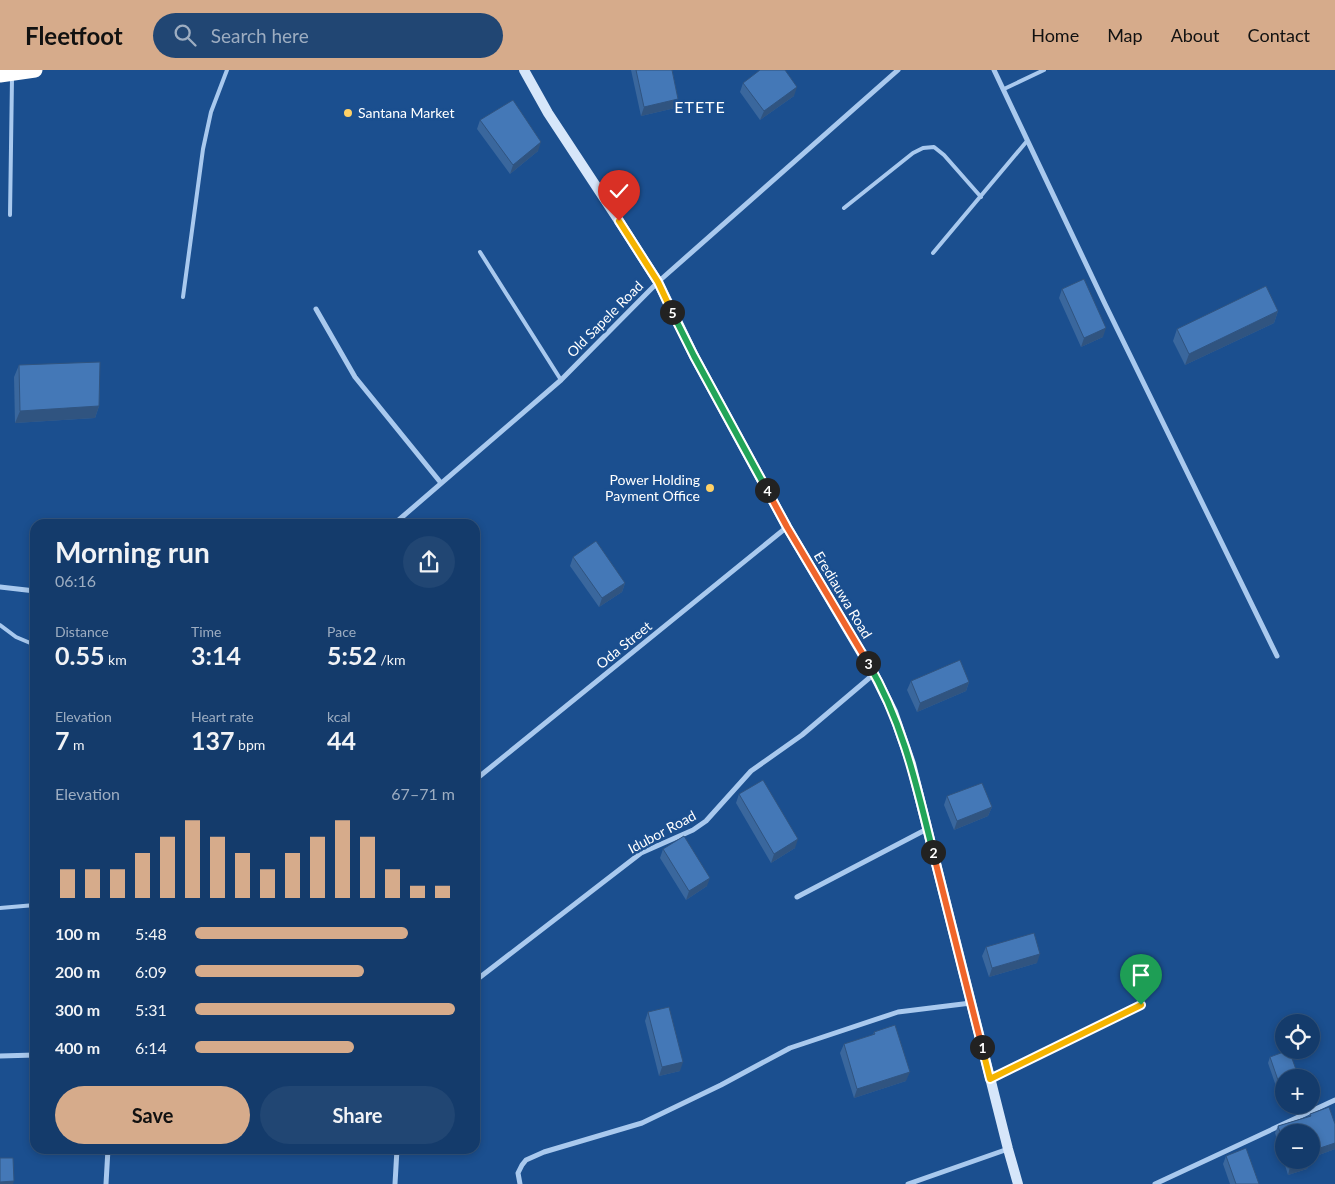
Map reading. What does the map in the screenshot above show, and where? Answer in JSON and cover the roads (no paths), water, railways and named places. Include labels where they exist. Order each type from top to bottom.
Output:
[{"type":"highway","points":[[6,74],[35,70]]},
{"type":"street","name":"Erediauwa Road","points":[[524,70],[548,113],[658,282],[694,356],[787,527],[874,674],[893,712],[911,764],[1018,1184]]},
{"type":"street","name":"Old Sapele Road","points":[[400,519],[561,380],[658,282],[898,70]]},
{"type":"street","points":[[994,70],[1277,656]]},
{"type":"street","points":[[316,309],[355,377],[441,483]]},
{"type":"street","name":"Oda Street","points":[[480,776],[787,527]]},
{"type":"street","points":[[0,587],[30,590]]},
{"type":"street","name":"Idubor Road","points":[[480,977],[641,853],[693,830],[706,821],[751,771],[802,735],[874,674]]},
{"type":"street","points":[[797,897],[927,829]]},
{"type":"street","points":[[520,1184],[518,1173],[526,1160],[544,1152],[642,1123],[721,1085],[790,1048],[898,1012],[971,1004]]},
{"type":"street","points":[[990,1079],[1141,1005]]},
{"type":"street","points":[[0,1056],[30,1055]]},
{"type":"street","points":[[1155,1184],[1335,1100]]},
{"type":"street","points":[[908,1184],[1008,1150]]},
{"type":"street","points":[[106,1184],[108,1154]]},
{"type":"street","points":[[395,1184],[397,1154]]},
{"type":"lane","points":[[183,297],[203,148],[212,112],[227,70]]},
{"type":"lane","points":[[1004,89],[1044,70]]},
{"type":"lane","points":[[6,74],[10,215]]},
{"type":"lane","points":[[933,253],[1027,141]]},
{"type":"lane","points":[[844,208],[913,153],[923,148],[934,147],[944,155],[981,196]]},
{"type":"lane","points":[[480,252],[561,380]]},
{"type":"lane","points":[[0,625],[16,637],[30,643]]},
{"type":"lane","points":[[0,908],[30,905]]},
{"type":"place","name":"Santana Market","points":[[348,113]]},
{"type":"place","name":"Power Holding Payment Office","points":[[710,488]]},
{"type":"district","name":"ETETE","points":[[700,107]]}]
